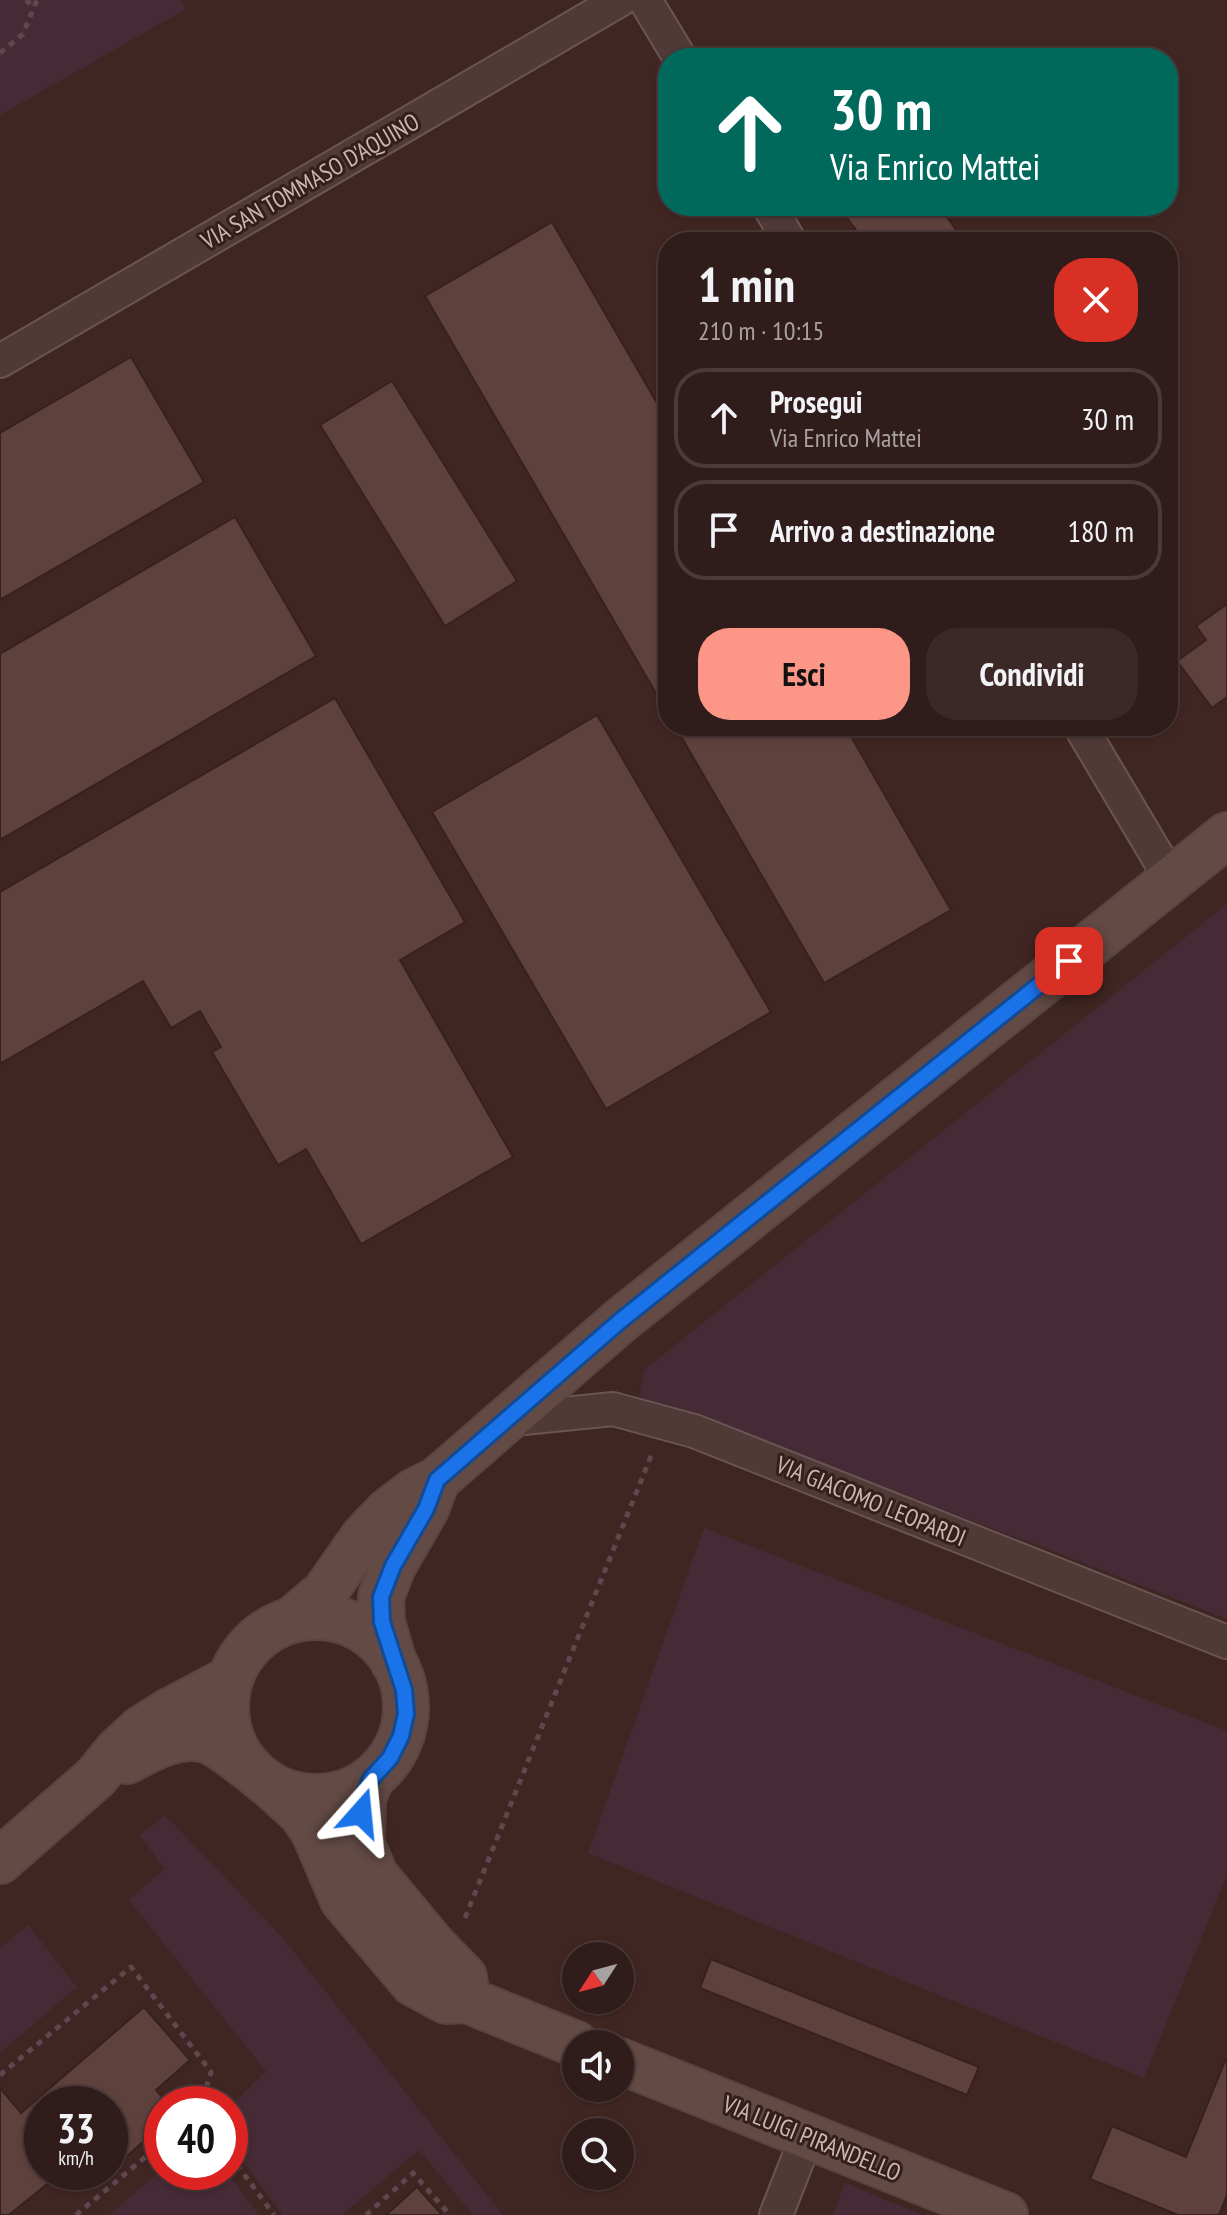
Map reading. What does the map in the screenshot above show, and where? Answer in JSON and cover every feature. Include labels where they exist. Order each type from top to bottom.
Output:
[{"type":"street","name":"VIA SAN TOMMASO D'AQUINO","points":[[0,361],[620,0]]},
{"type":"street","points":[[645,0],[674,48]]},
{"type":"street","points":[[1086,736],[1171,879]]},
{"type":"street","points":[[562,2038],[467,2000],[446,2001],[413,1983],[403,1973],[343,1900],[314,1832],[301,1813],[260,1777],[236,1749],[227,1726],[225,1702],[230,1679],[244,1652],[265,1632],[292,1620],[325,1592],[364,1536],[388,1511],[413,1492],[437,1480],[620,1321],[1227,835]]},
{"type":"street","name":"VIA GIACOMO LEOPARDI","points":[[504,1420],[613,1409],[694,1431],[1227,1642]]},
{"type":"street","points":[[96,1777],[178,1739],[206,1740],[260,1777],[292,1794],[320,1797],[349,1791],[371,1779],[390,1758],[401,1736],[406,1714],[404,1690],[382,1622],[381,1597],[393,1566],[426,1509],[437,1480]]},
{"type":"street","points":[[292,1620],[317,1617],[342,1621],[362,1629],[379,1643],[396,1666]]},
{"type":"street","points":[[0,1861],[96,1777],[117,1751],[141,1729],[230,1679]]},
{"type":"street","points":[[371,1779],[363,1798],[362,1844],[375,1875],[464,1977],[467,2000]]},
{"type":"street","name":"VIA LUIGI PIRANDELLO","points":[[634,2067],[1005,2215]]},
{"type":"street","points":[[776,2215],[807,2136]]},
{"type":"path","points":[[26,0],[34,8]]},
{"type":"path","points":[[0,53],[23,34],[37,0]]},
{"type":"path","points":[[460,1931],[653,1451]]},
{"type":"path","points":[[0,2075],[131,1967],[211,2072],[207,2086]]},
{"type":"path","points":[[76,2215],[144,2158]]},
{"type":"path","points":[[366,2215],[413,2173],[450,2215]]},
{"type":"path","points":[[248,2180],[274,2215]]},
{"type":"shaded area","points":[[0,0],[181,0],[186,9],[0,115]]},
{"type":"shaded area","points":[[1227,904],[1227,1619],[639,1397],[644,1370]]},
{"type":"shaded area","points":[[704,1528],[1227,1731],[1227,1875],[1144,2078],[588,1853]]},
{"type":"shaded area","points":[[165,1815],[282,1937],[503,2215],[473,2215],[419,2150],[342,2215],[283,2215],[248,2168],[248,2089],[266,2071],[129,1900],[164,1869],[140,1835]]},
{"type":"shaded area","points":[[28,1925],[77,1987],[0,2053],[0,1949]]},
{"type":"shaded area","points":[[845,2183],[923,2215],[833,2215]]},
{"type":"shaded area","points":[[144,2185],[144,2190],[240,2190],[259,2215],[110,2215]]},
{"type":"building","points":[[846,216],[946,216],[958,232],[858,232]]},
{"type":"building","points":[[552,222],[658,405],[658,697],[425,296]]},
{"type":"building","points":[[131,357],[204,482],[0,600],[0,433]]},
{"type":"building","points":[[392,381],[517,581],[445,626],[320,425]]},
{"type":"building","points":[[235,517],[316,656],[0,840],[0,654]]},
{"type":"building","points":[[1227,604],[1227,697],[1212,708],[1178,662],[1206,640],[1196,626]]},
{"type":"building","points":[[335,698],[465,922],[400,960],[513,1157],[361,1244],[306,1149],[278,1165],[212,1052],[221,1047],[200,1011],[171,1028],[143,981],[0,1064],[0,892]]},
{"type":"building","points":[[597,715],[771,1012],[606,1109],[432,812]]},
{"type":"building","points":[[681,736],[851,736],[951,910],[824,983]]},
{"type":"building","points":[[711,1959],[979,2067],[967,2095],[700,1988]]},
{"type":"building","points":[[144,2007],[190,2060],[161,2086],[144,2086],[144,2141],[128,2155],[128,2086],[52,2086]]},
{"type":"building","points":[[1227,2056],[1227,2195],[1219,2215],[1178,2215],[1090,2179],[1112,2126],[1186,2157]]},
{"type":"building","points":[[0,2088],[21,2113],[24,2110],[24,2190],[40,2190],[9,2215],[0,2215]]},
{"type":"building","points":[[417,2187],[442,2215],[386,2215]]},
{"type":"route","points":[[361,1813],[371,1779],[390,1758],[401,1736],[406,1714],[404,1690],[382,1622],[381,1597],[393,1566],[426,1509],[437,1480],[620,1321],[1069,961]]}]
